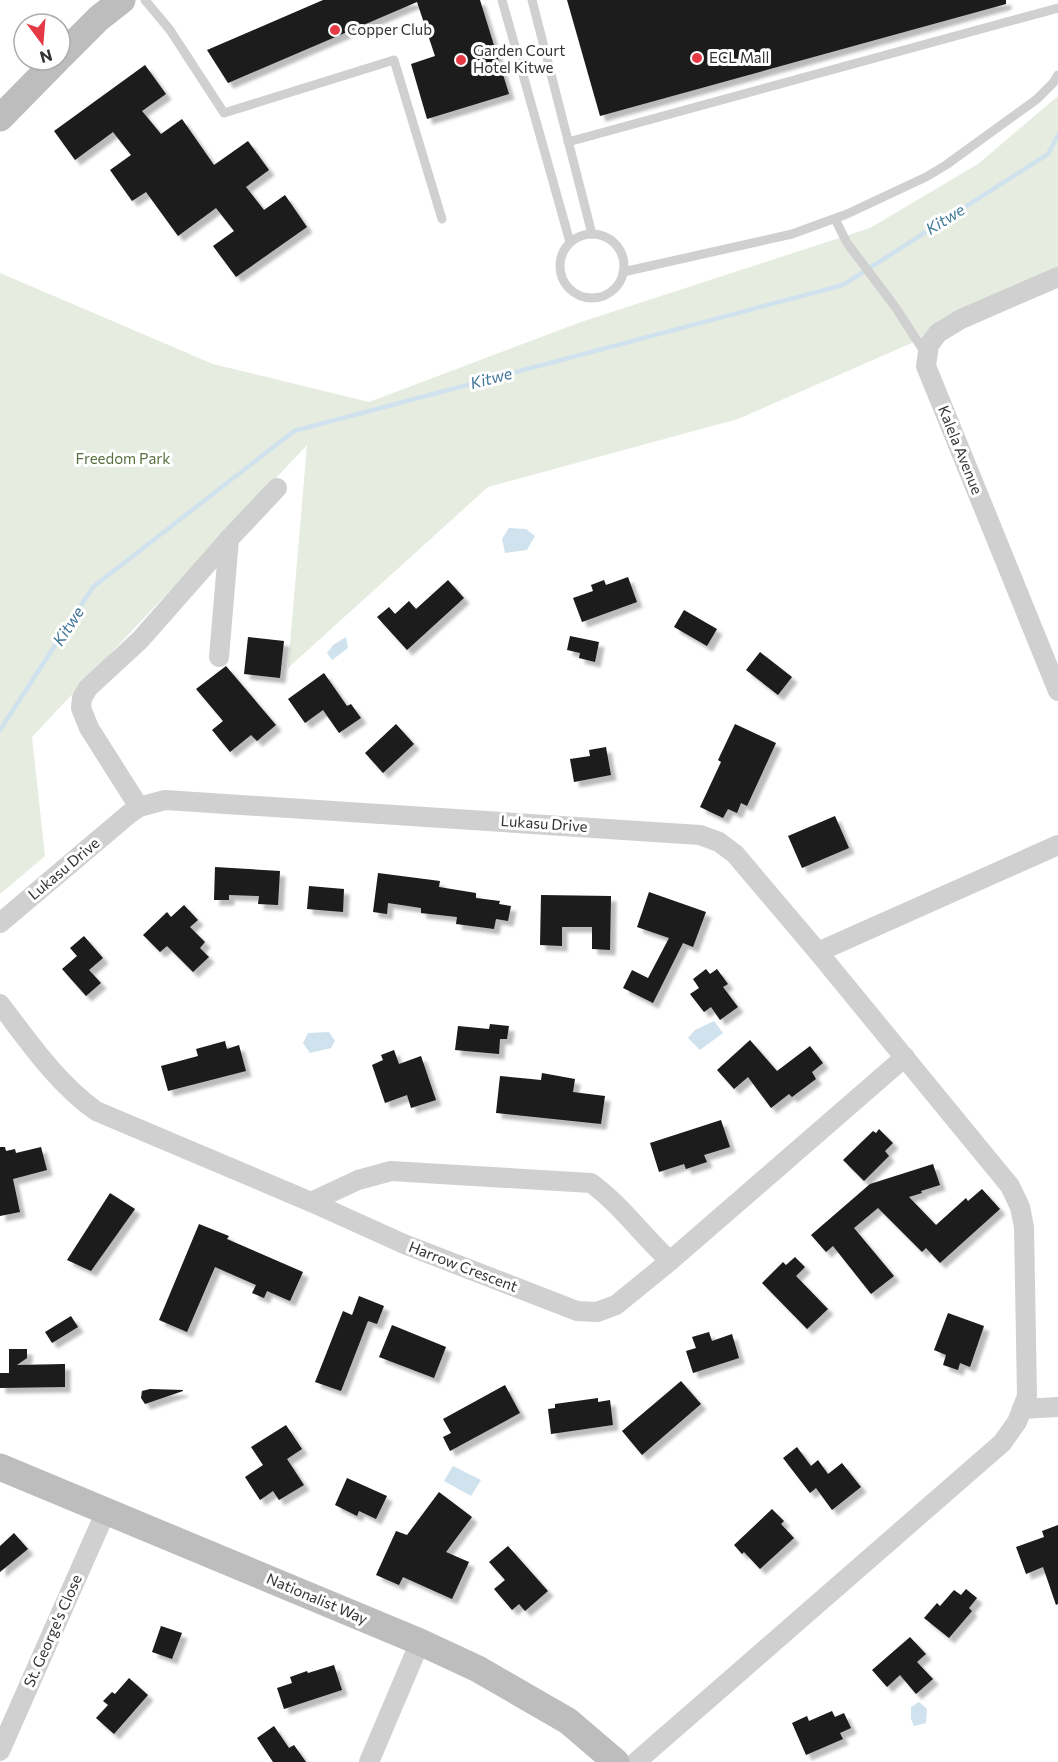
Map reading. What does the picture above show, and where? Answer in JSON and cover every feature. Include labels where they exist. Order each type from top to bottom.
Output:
[{"type":"street","points":[[72,44],[122,0]]},
{"type":"street","points":[[0,118],[44,72]]},
{"type":"street","points":[[927,356],[929,345],[938,333],[961,319],[1058,277]]},
{"type":"street","name":"Kalela Avenue","points":[[927,356],[926,366],[1051,657],[1058,691]]},
{"type":"street","points":[[139,807],[90,728],[81,708],[82,698],[88,688],[140,640],[277,488]]},
{"type":"street","points":[[219,657],[229,539]]},
{"type":"street","name":"Lukasu Drive","points":[[0,922],[139,807],[165,800],[700,835],[719,842],[735,854],[818,952],[1010,1186],[1020,1207],[1024,1227],[1026,1396],[1022,1409]]},
{"type":"street","points":[[818,952],[1058,845]]},
{"type":"street","name":"Harrow Crescent","points":[[0,1004],[52,1072],[74,1095],[96,1111],[404,1244],[577,1311],[597,1312],[616,1305],[905,1057]]},
{"type":"street","points":[[311,1202],[358,1180],[391,1171],[591,1183],[607,1195],[670,1261]]},
{"type":"street","points":[[636,1762],[1002,1443],[1017,1422],[1022,1409],[1058,1407]]},
{"type":"street","name":"Nationalist Way","points":[[0,1467],[420,1642],[478,1670],[568,1721],[616,1762]]},
{"type":"street","name":"St. George's Close","points":[[0,1751],[106,1511]]},
{"type":"street","points":[[369,1762],[420,1642]]},
{"type":"lane","points":[[145,0],[170,30],[224,113],[394,60],[442,219]]},
{"type":"lane","points":[[501,0],[570,242]]},
{"type":"lane","points":[[532,0],[592,234]]},
{"type":"lane","points":[[568,142],[1058,8]]},
{"type":"lane","points":[[623,272],[792,234],[835,219],[926,177],[946,165],[1037,99],[1058,75]]},
{"type":"lane","points":[[835,219],[847,243],[882,289],[927,356]]},
{"type":"lane","points":[[584,234],[607,237],[614,242],[622,255],[623,272],[617,286],[604,296],[589,298],[575,292],[564,280],[561,272],[562,255],[570,242],[584,234]]},
{"type":"green space","name":"Freedom Park","points":[[1058,96],[1058,279],[738,419],[488,487],[288,668],[307,445],[32,737],[45,856],[0,894],[0,273],[213,364],[369,402],[581,322],[870,228],[978,164]]},
{"type":"water","points":[[509,528],[526,529],[535,536],[527,550],[505,553],[502,539]]},
{"type":"water","points":[[346,637],[348,648],[332,660],[327,653],[333,645]]},
{"type":"water","points":[[714,1021],[723,1033],[700,1050],[688,1038],[695,1030]]},
{"type":"water","points":[[329,1032],[335,1041],[331,1048],[310,1053],[303,1043],[308,1033]]},
{"type":"water","points":[[453,1466],[481,1480],[471,1496],[444,1481]]},
{"type":"water","points":[[919,1702],[927,1709],[926,1723],[914,1726],[911,1719],[911,1707]]},
{"type":"building","name":"Garden Court Hotel Kitwe","points":[[323,0],[480,0],[509,94],[427,119],[411,64],[435,56],[417,2],[228,83],[207,50]]},
{"type":"building","name":"ECL Mall","points":[[567,0],[1006,0],[1006,4],[600,116]]},
{"type":"building","points":[[145,65],[166,94],[142,111],[161,134],[182,119],[214,165],[248,141],[269,170],[246,187],[264,210],[285,195],[307,227],[236,277],[213,246],[234,231],[216,208],[178,236],[146,192],[132,201],[110,170],[131,155],[113,132],[75,160],[54,131]]},
{"type":"building","points":[[628,577],[637,602],[582,622],[573,598],[593,591],[591,585],[604,580],[606,585]]},
{"type":"building","points":[[448,580],[464,598],[407,650],[377,617],[389,607],[395,614],[409,601],[416,609]]},
{"type":"building","points":[[684,610],[717,629],[707,646],[674,627]]},
{"type":"building","points":[[570,636],[599,642],[595,662],[579,658],[580,653],[567,650]]},
{"type":"building","points":[[248,637],[284,641],[280,678],[244,674]]},
{"type":"building","points":[[760,652],[792,677],[778,695],[746,670]]},
{"type":"building","points":[[226,666],[276,725],[257,741],[251,735],[230,752],[212,730],[223,721],[196,689]]},
{"type":"building","points":[[324,673],[347,706],[351,704],[361,718],[339,733],[323,710],[305,723],[288,699]]},
{"type":"building","points":[[396,724],[414,744],[383,773],[365,753]]},
{"type":"building","points":[[735,724],[776,743],[747,806],[741,803],[737,813],[728,809],[723,818],[700,807],[721,762],[718,760]]},
{"type":"building","points":[[606,747],[611,775],[574,782],[570,759],[590,756],[589,750]]},
{"type":"building","points":[[835,816],[849,848],[802,868],[788,836]]},
{"type":"building","points":[[215,867],[280,871],[278,905],[258,904],[259,896],[229,895],[229,900],[214,900]]},
{"type":"building","points":[[378,873],[440,881],[439,887],[476,893],[476,898],[500,901],[499,904],[511,906],[508,921],[496,919],[494,929],[456,924],[457,917],[421,913],[421,908],[388,903],[387,914],[373,912]]},
{"type":"building","points":[[309,886],[344,889],[343,912],[307,909]]},
{"type":"building","points":[[649,892],[706,912],[693,947],[683,943],[653,1003],[623,988],[632,970],[648,978],[669,938],[637,927]]},
{"type":"building","points":[[541,895],[611,896],[610,950],[592,949],[592,927],[562,927],[562,946],[540,945]]},
{"type":"building","points":[[184,905],[198,920],[190,927],[205,942],[200,948],[209,957],[193,972],[167,946],[160,952],[143,935],[167,912],[171,917]]},
{"type":"building","points":[[84,936],[103,958],[89,970],[101,983],[86,996],[62,969],[77,956],[70,948]]},
{"type":"building","points":[[706,969],[710,974],[717,969],[728,984],[723,987],[738,1007],[720,1020],[711,1007],[704,1012],[690,994],[699,988],[693,979]]},
{"type":"building","points":[[490,1024],[509,1026],[507,1039],[500,1039],[499,1054],[455,1050],[458,1026],[489,1029]]},
{"type":"building","points":[[750,1040],[777,1071],[810,1046],[823,1063],[812,1072],[816,1079],[792,1097],[789,1094],[771,1108],[748,1077],[734,1089],[717,1070]]},
{"type":"building","points":[[225,1041],[227,1049],[239,1045],[246,1071],[168,1091],[161,1066],[198,1056],[196,1049]]},
{"type":"building","points":[[394,1050],[399,1064],[421,1056],[436,1100],[411,1108],[407,1095],[385,1103],[372,1065],[383,1060],[381,1055]]},
{"type":"building","points":[[542,1073],[575,1079],[573,1092],[605,1096],[601,1124],[496,1113],[500,1076],[541,1080]]},
{"type":"building","points":[[721,1120],[730,1147],[704,1155],[707,1162],[686,1169],[684,1164],[659,1172],[650,1143]]},
{"type":"building","points":[[879,1129],[893,1143],[885,1151],[889,1156],[864,1181],[843,1160],[873,1131],[876,1133]]},
{"type":"building","points":[[0,1147],[5,1147],[6,1151],[15,1149],[16,1153],[41,1147],[47,1170],[13,1179],[20,1212],[0,1216]]},
{"type":"building","points":[[933,1164],[940,1185],[909,1197],[936,1225],[966,1198],[968,1201],[982,1189],[1000,1209],[940,1263],[926,1248],[922,1252],[878,1208],[854,1228],[894,1276],[871,1294],[833,1246],[826,1252],[811,1235],[870,1184]]},
{"type":"building","points":[[110,1193],[135,1209],[91,1271],[67,1260]]},
{"type":"building","points":[[199,1224],[229,1236],[227,1239],[303,1272],[290,1301],[267,1291],[264,1298],[252,1293],[256,1285],[215,1267],[187,1332],[159,1320]]},
{"type":"building","points":[[795,1257],[805,1267],[796,1276],[828,1309],[807,1329],[762,1283],[783,1262],[786,1265]]},
{"type":"building","points":[[359,1296],[384,1306],[377,1324],[368,1321],[341,1391],[315,1382],[343,1311],[352,1315]]},
{"type":"building","points":[[948,1313],[984,1326],[970,1367],[960,1363],[958,1370],[943,1365],[946,1355],[934,1350]]},
{"type":"building","points":[[71,1316],[78,1327],[52,1343],[45,1332]]},
{"type":"building","points":[[392,1325],[446,1347],[434,1378],[379,1357]]},
{"type":"building","points":[[709,1332],[712,1341],[732,1334],[739,1358],[693,1373],[686,1351],[696,1348],[692,1337]]},
{"type":"building","points":[[9,1349],[27,1349],[27,1358],[17,1365],[65,1364],[65,1387],[0,1388],[0,1373],[9,1373]]},
{"type":"building","points":[[681,1381],[701,1404],[642,1455],[622,1431]]},
{"type":"building","points":[[505,1385],[520,1413],[450,1451],[443,1437],[451,1433],[443,1419]]},
{"type":"building","points":[[150,1389],[183,1391],[145,1404],[141,1398],[142,1391]]},
{"type":"building","points":[[598,1398],[598,1402],[610,1400],[613,1425],[551,1434],[548,1409],[555,1408],[555,1404]]},
{"type":"building","points":[[286,1425],[302,1449],[287,1459],[304,1485],[279,1500],[273,1491],[260,1500],[245,1477],[263,1465],[251,1447]]},
{"type":"building","points":[[797,1447],[811,1466],[818,1460],[828,1474],[842,1463],[861,1487],[832,1510],[816,1488],[810,1493],[783,1458]]},
{"type":"building","points":[[347,1478],[387,1496],[376,1519],[359,1511],[357,1516],[335,1505]]},
{"type":"building","points":[[439,1492],[472,1517],[446,1552],[469,1562],[452,1599],[403,1577],[399,1585],[376,1575],[396,1531],[407,1535]]},
{"type":"building","points":[[772,1509],[784,1521],[781,1524],[794,1538],[760,1569],[734,1545]]},
{"type":"building","points":[[1058,1525],[1058,1604],[1056,1605],[1043,1567],[1026,1574],[1016,1547],[1044,1537],[1042,1531]]},
{"type":"building","points":[[14,1533],[28,1549],[0,1572],[0,1546]]},
{"type":"building","points":[[508,1546],[548,1591],[525,1611],[519,1604],[512,1610],[494,1589],[505,1580],[489,1562]]},
{"type":"building","points":[[966,1589],[977,1598],[969,1608],[972,1611],[949,1638],[924,1618],[937,1603],[940,1606],[954,1590],[961,1595]]},
{"type":"building","points":[[161,1626],[182,1633],[172,1659],[152,1652]]},
{"type":"building","points":[[910,1637],[926,1654],[917,1662],[933,1679],[916,1694],[900,1675],[887,1687],[872,1670]]},
{"type":"building","points":[[334,1665],[342,1690],[284,1709],[277,1688],[292,1683],[290,1677]]},
{"type":"building","points":[[129,1678],[148,1695],[114,1734],[96,1718],[108,1705],[103,1701],[112,1692],[115,1694]]},
{"type":"building","points":[[832,1711],[835,1717],[844,1713],[851,1728],[840,1733],[843,1739],[806,1755],[792,1723],[807,1716],[809,1721]]},
{"type":"building","points":[[274,1726],[289,1748],[294,1745],[306,1762],[273,1762],[257,1738]]},
{"type":"waterway","name":"Kitwe","points":[[0,730],[93,587],[294,431],[843,285],[1048,154],[1058,135]]},
{"type":"place","name":"Copper Club","points":[[335,30]]},
{"type":"place","name":"ECL Mall","points":[[697,58]]},
{"type":"place","name":"Garden Court Hotel Kitwe","points":[[461,60]]}]
